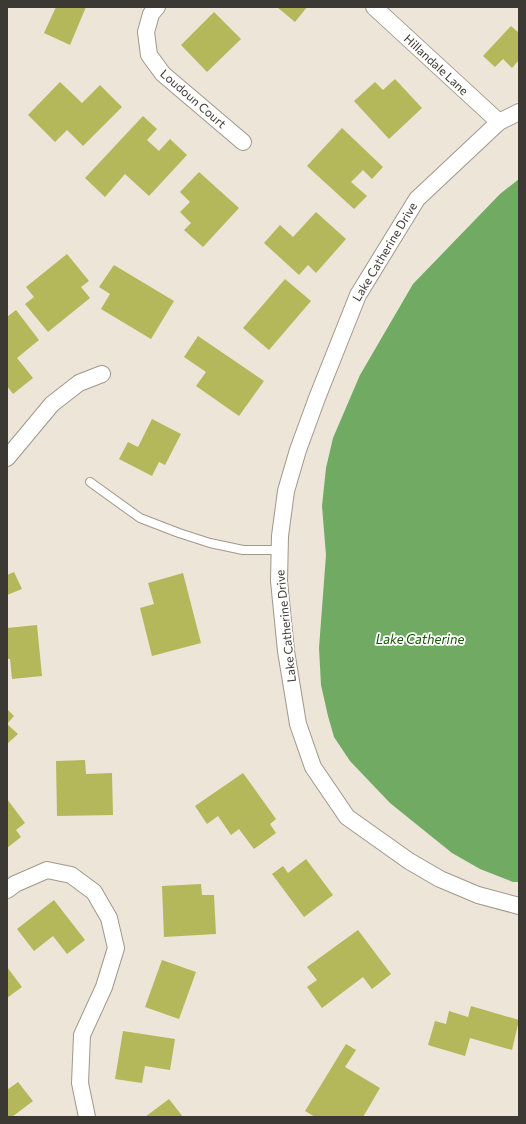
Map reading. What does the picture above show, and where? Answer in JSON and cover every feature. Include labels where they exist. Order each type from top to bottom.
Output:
[{"type":"street","name":"Loudoun Court","points":[[157,7],[151,14],[146,32],[149,55],[163,74],[243,142]]},
{"type":"street","name":"Hillandale Lane","points":[[374,7],[499,122]]},
{"type":"street","name":"Lake Catherine Drive","points":[[519,112],[499,122],[417,199],[358,295],[298,450],[286,491],[280,536],[279,581],[286,651],[298,724],[313,767],[347,817],[409,862],[440,879],[478,895],[519,906]]},
{"type":"street","points":[[7,458],[52,404],[78,383],[102,374]]},
{"type":"street","points":[[7,890],[15,884],[47,870],[71,875],[94,892],[108,918],[116,948],[104,987],[82,1035],[80,1083],[87,1117]]},
{"type":"lane","points":[[90,482],[118,504],[140,518],[179,533],[210,543],[243,550],[280,550]]},
{"type":"water","name":"Lake Catherine","points":[[519,179],[519,882],[513,882],[480,869],[452,853],[390,803],[350,761],[334,737],[328,716],[321,685],[319,648],[326,555],[322,506],[326,468],[333,438],[360,375],[413,284],[500,194]]},
{"type":"building","points":[[56,7],[86,7],[70,45],[44,33]]},
{"type":"building","points":[[277,7],[307,7],[295,22]]},
{"type":"building","points":[[214,12],[241,39],[207,72],[181,45]]},
{"type":"building","points":[[511,26],[519,33],[519,60],[512,68],[503,59],[495,67],[483,56]]},
{"type":"building","points":[[395,79],[422,108],[389,139],[354,101],[375,82],[383,90]]},
{"type":"building","points":[[60,82],[82,103],[100,85],[122,107],[83,146],[67,130],[55,142],[28,115]]},
{"type":"building","points":[[143,116],[157,129],[147,140],[159,151],[170,139],[187,155],[149,196],[125,174],[105,197],[85,178]]},
{"type":"building","points":[[342,128],[383,167],[372,179],[363,170],[351,182],[367,196],[354,209],[307,166]]},
{"type":"building","points":[[199,172],[239,208],[203,247],[184,230],[191,223],[180,212],[190,202],[180,192]]},
{"type":"building","points":[[316,212],[346,239],[316,273],[308,265],[299,275],[264,243],[280,225],[293,237]]},
{"type":"building","points":[[67,254],[89,281],[81,287],[90,298],[48,332],[25,304],[34,297],[26,287]]},
{"type":"building","points":[[114,265],[174,301],[151,339],[101,309],[110,294],[99,287]]},
{"type":"building","points":[[285,279],[311,301],[269,350],[243,328]]},
{"type":"building","points":[[16,310],[39,340],[17,358],[33,378],[13,394],[7,386],[7,317]]},
{"type":"building","points":[[198,336],[264,381],[239,416],[196,386],[206,372],[184,357]]},
{"type":"building","points":[[152,419],[181,434],[165,465],[159,462],[152,476],[119,459],[128,442],[138,447]]},
{"type":"building","points":[[14,572],[22,589],[7,595],[7,575]]},
{"type":"building","points":[[183,573],[201,643],[152,656],[140,608],[154,604],[148,583]]},
{"type":"building","points":[[37,625],[42,676],[12,679],[10,659],[7,659],[7,628]]},
{"type":"building","points":[[7,709],[14,716],[7,724]]},
{"type":"building","points":[[7,724],[18,734],[7,744]]},
{"type":"building","points":[[85,760],[86,774],[112,773],[113,815],[57,816],[56,761]]},
{"type":"building","points":[[243,773],[276,819],[270,824],[276,833],[254,849],[239,829],[231,835],[218,816],[207,824],[195,806]]},
{"type":"building","points":[[7,799],[25,823],[16,830],[21,837],[7,848]]},
{"type":"building","points":[[306,859],[333,895],[304,917],[272,874],[283,866],[288,873]]},
{"type":"building","points":[[201,884],[202,895],[214,895],[216,934],[164,937],[162,886]]},
{"type":"building","points":[[54,900],[85,940],[67,954],[53,936],[34,951],[17,929]]},
{"type":"building","points":[[358,930],[391,974],[372,989],[363,977],[322,1008],[307,987],[317,980],[307,967]]},
{"type":"building","points":[[162,960],[196,972],[179,1019],[145,1007]]},
{"type":"building","points":[[7,967],[22,987],[7,998]]},
{"type":"building","points":[[471,1006],[519,1020],[512,1050],[470,1038],[465,1056],[428,1045],[435,1021],[446,1024],[449,1011],[468,1017]]},
{"type":"building","points":[[123,1031],[175,1039],[170,1070],[145,1066],[142,1083],[115,1079]]},
{"type":"building","points":[[346,1044],[356,1050],[345,1067],[380,1088],[363,1117],[315,1117],[305,1111]]},
{"type":"building","points":[[18,1082],[33,1101],[12,1117],[7,1117],[7,1090]]},
{"type":"building","points":[[169,1099],[183,1117],[145,1117]]}]
